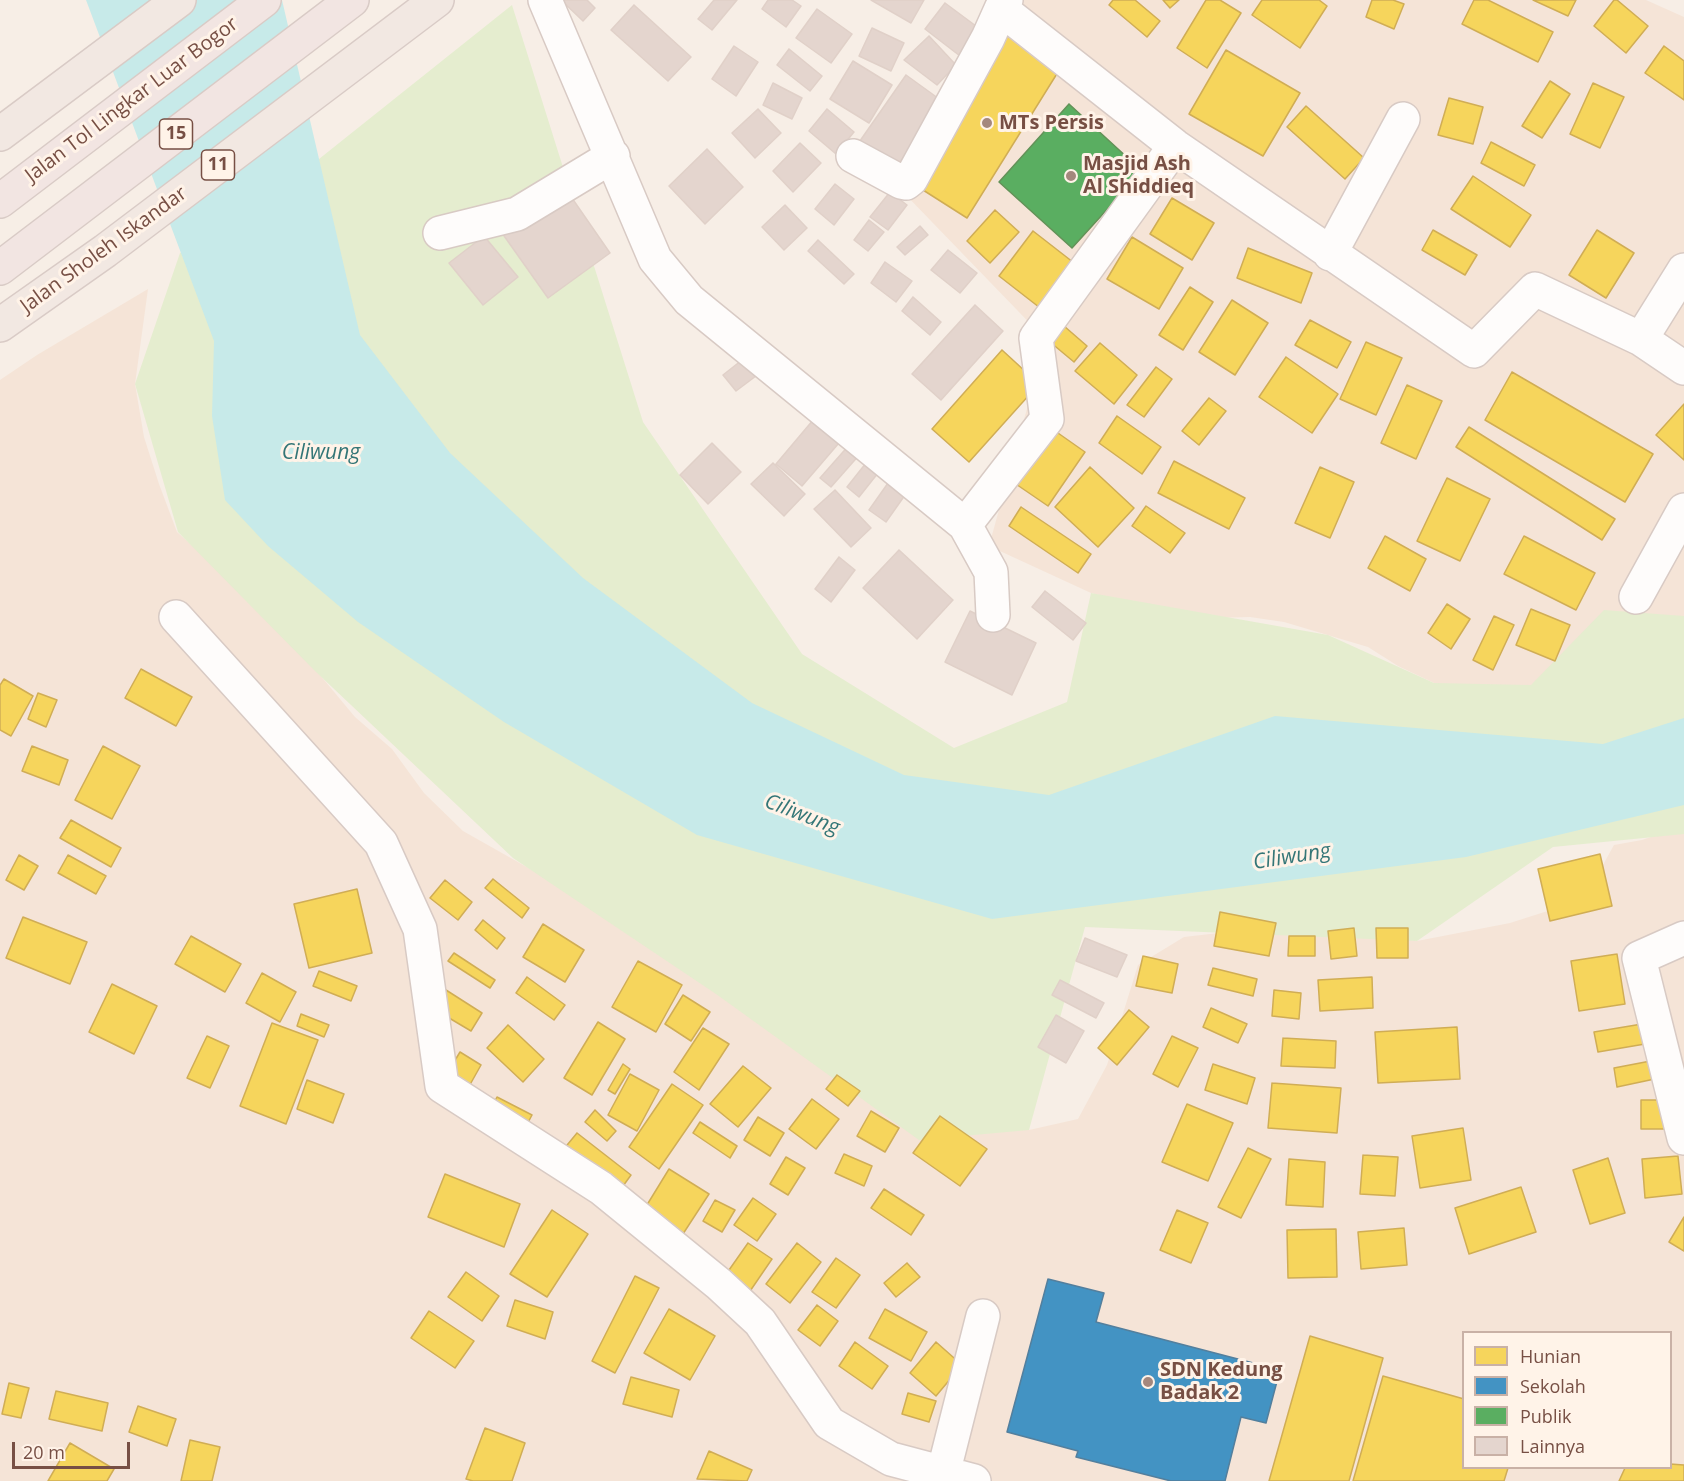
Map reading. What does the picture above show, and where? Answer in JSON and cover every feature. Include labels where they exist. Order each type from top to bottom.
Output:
[{"type":"highway","points":[[0,134],[179,0]]},
{"type":"highway","name":"Jalan Tol Lingkar Luar Bogor","points":[[0,201],[264,0]]},
{"type":"highway","name":"15","points":[[0,268],[352,0]]},
{"type":"highway","name":"Jalan Sholeh Iskandar","points":[[0,325],[105,251],[436,0]]},
{"type":"street","points":[[545,0],[655,259],[689,300],[964,525],[991,572],[993,615]]},
{"type":"street","points":[[853,156],[901,182],[906,183],[911,179],[988,38],[1003,5],[1175,146],[1474,351],[1535,289],[1641,339],[1684,368]]},
{"type":"street","points":[[1330,254],[1403,119]]},
{"type":"street","points":[[964,525],[1047,419],[1036,338],[1175,146]]},
{"type":"street","points":[[440,233],[517,214],[613,156]]},
{"type":"street","points":[[1641,339],[1684,270]]},
{"type":"street","points":[[1636,597],[1684,510]]},
{"type":"street","points":[[176,617],[381,843],[420,929],[442,1086],[601,1188],[719,1284],[760,1322],[829,1423],[891,1459],[974,1481]]},
{"type":"street","points":[[1684,938],[1639,958],[1684,1137]]},
{"type":"street","points":[[943,1474],[983,1316]]},
{"type":"shaded area","points":[[1004,0],[1646,0],[1684,17],[1684,670],[1531,686],[1501,697],[1434,683],[1398,666],[1368,647],[1284,622],[1250,617],[1211,618],[1177,613],[1091,593],[989,546],[1046,340],[903,192]]},
{"type":"shaded area","points":[[148,289],[135,384],[144,437],[177,532],[250,596],[285,633],[355,717],[392,749],[424,793],[463,831],[555,883],[1029,1130],[1078,1119],[1107,1065],[1138,965],[1184,937],[1314,922],[1417,941],[1510,923],[1557,908],[1594,881],[1614,845],[1642,840],[1668,831],[1684,834],[1684,1481],[0,1481],[0,380],[37,355]]},
{"type":"green space","points":[[512,5],[643,422],[802,654],[954,748],[1067,702],[1091,593],[1328,635],[1434,683],[1531,685],[1604,610],[1684,616],[1684,834],[1553,847],[1417,941],[1085,927],[1029,1130],[919,1140],[716,994],[513,858],[315,671],[178,532],[135,384],[180,253],[319,159]]},
{"type":"water","name":"Ciliwung","points":[[86,0],[282,0],[360,335],[450,453],[583,578],[752,703],[904,775],[1049,795],[1275,716],[1603,744],[1684,718],[1684,805],[1466,857],[992,919],[697,835],[504,722],[358,622],[268,546],[225,500],[212,416],[214,341]]},
{"type":"building: Hunian","points":[[1113,0],[1135,0],[1160,21],[1147,37],[1109,5]]},
{"type":"building: Hunian","points":[[1163,0],[1179,0],[1170,8]]},
{"type":"building: Hunian","points":[[1206,0],[1220,0],[1241,13],[1207,68],[1177,48]]},
{"type":"building: Hunian","points":[[1262,0],[1319,0],[1327,6],[1300,48],[1252,15]]},
{"type":"building: Hunian","points":[[1372,0],[1393,0],[1404,4],[1394,29],[1366,17]]},
{"type":"building: Hunian","points":[[1474,0],[1488,0],[1553,32],[1538,62],[1462,24]]},
{"type":"building: Hunian","points":[[1533,0],[1576,0],[1568,16]]},
{"type":"building: Hunian","points":[[1614,0],[1617,0],[1648,26],[1626,53],[1594,26]]},
{"type":"building: Hunian","name":"MTs Persis","points":[[1007,28],[1063,64],[967,218],[912,183]]},
{"type":"building: Hunian","points":[[1664,46],[1684,61],[1684,100],[1645,73]]},
{"type":"building: Hunian","points":[[1226,50],[1300,93],[1263,156],[1189,114]]},
{"type":"building: Hunian","points":[[1550,81],[1570,94],[1542,138],[1522,126]]},
{"type":"building: Hunian","points":[[1593,83],[1624,97],[1600,148],[1570,134]]},
{"type":"building: Hunian","points":[[1449,98],[1483,107],[1473,144],[1438,135]]},
{"type":"building: Hunian","points":[[1306,106],[1364,158],[1345,179],[1287,127]]},
{"type":"building: Hunian","points":[[1491,142],[1535,165],[1524,186],[1481,163]]},
{"type":"building: Hunian","points":[[1473,176],[1531,215],[1510,247],[1451,209]]},
{"type":"building: Hunian","points":[[1172,198],[1214,223],[1192,260],[1150,234]]},
{"type":"building: Hunian","points":[[995,210],[1019,232],[990,263],[967,241]]},
{"type":"building: Hunian","points":[[1433,230],[1477,255],[1465,275],[1422,250]]},
{"type":"building: Hunian","points":[[1597,230],[1634,253],[1606,298],[1569,275]]},
{"type":"building: Hunian","points":[[1033,231],[1078,266],[1044,311],[999,276]]},
{"type":"building: Hunian","points":[[1132,237],[1183,268],[1159,309],[1107,279]]},
{"type":"building: Hunian","points":[[1248,248],[1312,273],[1301,303],[1237,278]]},
{"type":"building: Hunian","points":[[1190,287],[1213,302],[1183,350],[1159,335]]},
{"type":"building: Hunian","points":[[1232,300],[1268,323],[1235,375],[1199,352]]},
{"type":"building: Hunian","points":[[1310,320],[1351,342],[1337,368],[1295,345]]},
{"type":"building: Hunian","points":[[1064,326],[1087,346],[1074,362],[1050,342]]},
{"type":"building: Hunian","points":[[1366,342],[1402,358],[1376,415],[1340,399]]},
{"type":"building: Hunian","points":[[1100,343],[1137,375],[1114,404],[1075,371]]},
{"type":"building: Hunian","points":[[1002,350],[1039,384],[969,462],[932,429]]},
{"type":"building: Hunian","points":[[1286,357],[1338,394],[1312,433],[1259,397]]},
{"type":"building: Hunian","points":[[1156,367],[1172,379],[1144,417],[1127,405]]},
{"type":"building: Hunian","points":[[1512,372],[1653,454],[1625,502],[1485,420]]},
{"type":"building: Hunian","points":[[1407,385],[1442,401],[1416,459],[1381,443]]},
{"type":"building: Hunian","points":[[1209,398],[1226,411],[1199,445],[1182,431]]},
{"type":"building: Hunian","points":[[1684,404],[1684,460],[1656,435]]},
{"type":"building: Hunian","points":[[1117,416],[1161,447],[1142,474],[1099,443]]},
{"type":"building: Hunian","points":[[1048,426],[1085,452],[1048,506],[1010,480]]},
{"type":"building: Hunian","points":[[1469,427],[1615,519],[1602,540],[1456,447]]},
{"type":"building: Hunian","points":[[1174,461],[1245,498],[1229,529],[1158,493]]},
{"type":"building: Hunian","points":[[1090,467],[1134,508],[1098,547],[1055,507]]},
{"type":"building: Hunian","points":[[1320,467],[1354,482],[1330,538],[1295,523]]},
{"type":"building: Hunian","points":[[1447,478],[1490,499],[1460,561],[1417,541]]},
{"type":"building: Hunian","points":[[1146,506],[1185,533],[1170,553],[1132,526]]},
{"type":"building: Hunian","points":[[1021,507],[1091,554],[1078,573],[1009,526]]},
{"type":"building: Hunian","points":[[1385,536],[1426,559],[1410,591],[1368,568]]},
{"type":"building: Hunian","points":[[1524,536],[1595,573],[1576,610],[1504,574]]},
{"type":"building: Hunian","points":[[1447,604],[1470,619],[1451,649],[1428,633]]},
{"type":"building: Hunian","points":[[1531,609],[1570,625],[1555,661],[1516,645]]},
{"type":"building: Hunian","points":[[1494,616],[1514,625],[1493,670],[1473,660]]},
{"type":"building: Hunian","points":[[141,669],[192,697],[176,726],[125,698]]},
{"type":"building: Hunian","points":[[4,679],[33,696],[11,736],[0,730],[0,685]]},
{"type":"building: Hunian","points":[[38,693],[57,700],[46,727],[28,719]]},
{"type":"building: Hunian","points":[[32,746],[68,760],[59,785],[22,771]]},
{"type":"building: Hunian","points":[[103,746],[140,766],[112,819],[75,800]]},
{"type":"building: Hunian","points":[[71,820],[121,848],[111,867],[60,838]]},
{"type":"building: Hunian","points":[[1600,854],[1612,906],[1550,921],[1538,869]]},
{"type":"building: Hunian","points":[[19,855],[38,866],[24,890],[6,880]]},
{"type":"building: Hunian","points":[[68,855],[106,876],[96,894],[58,873]]},
{"type":"building: Hunian","points":[[493,879],[529,908],[522,918],[485,888]]},
{"type":"building: Hunian","points":[[445,880],[472,902],[458,920],[430,898]]},
{"type":"building: Hunian","points":[[357,889],[372,953],[309,968],[294,904]]},
{"type":"building: Hunian","points":[[1220,912],[1276,923],[1269,956],[1214,946]]},
{"type":"building: Hunian","points":[[23,917],[87,942],[70,984],[6,958]]},
{"type":"building: Hunian","points":[[483,920],[505,938],[497,949],[475,930]]},
{"type":"building: Hunian","points":[[543,924],[584,950],[565,982],[523,957]]},
{"type":"building: Hunian","points":[[1354,928],[1357,956],[1331,959],[1328,931]]},
{"type":"building: Hunian","points":[[1376,928],[1408,928],[1408,958],[1377,958]]},
{"type":"building: Hunian","points":[[191,936],[241,964],[225,992],[175,964]]},
{"type":"building: Hunian","points":[[1289,936],[1315,936],[1315,956],[1288,956]]},
{"type":"building: Hunian","points":[[454,953],[495,980],[490,988],[448,961]]},
{"type":"building: Hunian","points":[[1617,954],[1625,1004],[1579,1011],[1571,961]]},
{"type":"building: Hunian","points":[[1143,956],[1178,964],[1172,993],[1136,986]]},
{"type":"building: Hunian","points":[[638,961],[682,985],[656,1032],[612,1007]]},
{"type":"building: Hunian","points":[[1213,968],[1257,979],[1253,996],[1208,985]]},
{"type":"building: Hunian","points":[[319,971],[357,986],[351,1001],[313,986]]},
{"type":"building: Hunian","points":[[262,973],[296,992],[280,1022],[246,1003]]},
{"type":"building: Hunian","points":[[527,977],[565,1005],[554,1020],[516,993]]},
{"type":"building: Hunian","points":[[1372,977],[1373,1008],[1320,1011],[1318,980]]},
{"type":"building: Hunian","points":[[112,984],[157,1006],[134,1054],[89,1032]]},
{"type":"building: Hunian","points":[[446,990],[482,1013],[471,1031],[434,1009]]},
{"type":"building: Hunian","points":[[1274,990],[1301,993],[1299,1019],[1272,1016]]},
{"type":"building: Hunian","points":[[683,995],[710,1012],[691,1041],[665,1024]]},
{"type":"building: Hunian","points":[[1211,1008],[1247,1024],[1238,1043],[1203,1027]]},
{"type":"building: Hunian","points":[[1129,1010],[1149,1027],[1117,1065],[1098,1048]]},
{"type":"building: Hunian","points":[[301,1014],[329,1025],[324,1037],[297,1026]]},
{"type":"building: Hunian","points":[[598,1022],[625,1039],[592,1095],[564,1078]]},
{"type":"building: Hunian","points":[[272,1023],[318,1040],[286,1124],[240,1106]]},
{"type":"building: Hunian","points":[[1642,1024],[1645,1044],[1598,1052],[1594,1032]]},
{"type":"building: Hunian","points":[[508,1025],[544,1059],[523,1082],[487,1048]]},
{"type":"building: Hunian","points":[[1457,1027],[1460,1079],[1378,1083],[1375,1032]]},
{"type":"building: Hunian","points":[[703,1028],[729,1044],[699,1090],[674,1072]]},
{"type":"building: Hunian","points":[[207,1036],[229,1046],[210,1088],[187,1078]]},
{"type":"building: Hunian","points":[[1172,1036],[1198,1048],[1178,1087],[1153,1074]]},
{"type":"building: Hunian","points":[[1283,1038],[1336,1041],[1335,1068],[1281,1066]]},
{"type":"building: Hunian","points":[[460,1052],[481,1065],[467,1090],[445,1077]]},
{"type":"building: Hunian","points":[[1661,1059],[1664,1077],[1617,1087],[1614,1068]]},
{"type":"building: Hunian","points":[[623,1064],[630,1069],[615,1094],[608,1090]]},
{"type":"building: Hunian","points":[[1213,1064],[1255,1078],[1247,1104],[1205,1090]]},
{"type":"building: Hunian","points":[[743,1066],[771,1088],[738,1127],[710,1104]]},
{"type":"building: Hunian","points":[[630,1074],[659,1090],[637,1131],[608,1115]]},
{"type":"building: Hunian","points":[[837,1075],[860,1091],[848,1106],[826,1089]]},
{"type":"building: Hunian","points":[[307,1080],[344,1094],[333,1123],[297,1109]]},
{"type":"building: Hunian","points":[[1272,1083],[1341,1088],[1337,1133],[1268,1128]]},
{"type":"building: Hunian","points":[[672,1084],[703,1105],[659,1169],[629,1147]]},
{"type":"building: Hunian","points":[[497,1097],[532,1115],[524,1130],[489,1112]]},
{"type":"building: Hunian","points":[[812,1099],[839,1119],[816,1149],[789,1129]]},
{"type":"building: Hunian","points":[[1641,1100],[1671,1100],[1671,1129],[1641,1129]]},
{"type":"building: Hunian","points":[[1187,1104],[1233,1123],[1208,1181],[1162,1162]]},
{"type":"building: Hunian","points":[[595,1110],[616,1131],[607,1141],[585,1122]]},
{"type":"building: Hunian","points":[[871,1111],[899,1128],[885,1152],[857,1136]]},
{"type":"building: Hunian","points":[[940,1116],[987,1149],[960,1186],[913,1153]]},
{"type":"building: Hunian","points":[[758,1117],[784,1133],[770,1156],[744,1140]]},
{"type":"building: Hunian","points":[[700,1122],[737,1146],[730,1158],[693,1133]]},
{"type":"building: Hunian","points":[[1463,1128],[1471,1180],[1420,1188],[1412,1136]]},
{"type":"building: Hunian","points":[[577,1133],[631,1175],[618,1193],[563,1150]]},
{"type":"building: Hunian","points":[[1248,1148],[1271,1159],[1241,1218],[1218,1207]]},
{"type":"building: Hunian","points":[[844,1154],[872,1166],[864,1186],[835,1173]]},
{"type":"building: Hunian","points":[[1363,1155],[1398,1157],[1395,1196],[1360,1194]]},
{"type":"building: Hunian","points":[[1678,1156],[1682,1194],[1645,1198],[1642,1159]]},
{"type":"building: Hunian","points":[[786,1157],[805,1168],[788,1195],[770,1184]]},
{"type":"building: Hunian","points":[[1608,1158],[1625,1213],[1590,1224],[1573,1170]]},
{"type":"building: Hunian","points":[[1289,1159],[1325,1162],[1323,1207],[1286,1205]]},
{"type":"building: Hunian","points":[[669,1169],[709,1194],[681,1237],[642,1213]]},
{"type":"building: Hunian","points":[[445,1174],[520,1204],[504,1247],[428,1217]]},
{"type":"building: Hunian","points":[[1521,1187],[1536,1232],[1469,1254],[1455,1208]]},
{"type":"building: Hunian","points":[[884,1189],[924,1215],[911,1235],[871,1208]]},
{"type":"building: Hunian","points":[[753,1198],[776,1214],[757,1241],[734,1225]]},
{"type":"building: Hunian","points":[[715,1200],[735,1210],[722,1232],[703,1221]]},
{"type":"building: Hunian","points":[[552,1210],[588,1234],[547,1297],[510,1274]]},
{"type":"building: Hunian","points":[[1177,1210],[1208,1223],[1191,1263],[1160,1250]]},
{"type":"building: Hunian","points":[[1684,1217],[1684,1251],[1669,1242]]},
{"type":"building: Hunian","points":[[1404,1228],[1407,1265],[1361,1269],[1358,1232]]},
{"type":"building: Hunian","points":[[1336,1229],[1337,1277],[1288,1278],[1287,1230]]},
{"type":"building: Hunian","points":[[748,1243],[772,1259],[746,1297],[722,1280]]},
{"type":"building: Hunian","points":[[797,1243],[821,1262],[790,1303],[766,1284]]},
{"type":"building: Hunian","points":[[836,1258],[860,1275],[836,1308],[812,1292]]},
{"type":"building: Hunian","points":[[907,1263],[920,1277],[896,1297],[884,1283]]},
{"type":"building: Hunian","points":[[466,1272],[499,1296],[482,1321],[448,1297]]},
{"type":"building: Hunian","points":[[635,1276],[659,1288],[615,1373],[592,1361]]},
{"type":"building: Hunian","points":[[515,1300],[553,1312],[545,1339],[507,1326]]},
{"type":"building: Hunian","points":[[817,1305],[838,1321],[820,1346],[798,1330]]},
{"type":"building: Hunian","points":[[669,1309],[715,1336],[690,1380],[644,1353]]},
{"type":"building: Hunian","points":[[885,1309],[927,1332],[911,1361],[869,1338]]},
{"type":"building: Hunian","points":[[429,1311],[474,1341],[455,1368],[411,1338]]},
{"type":"building: Hunian","points":[[1310,1336],[1383,1358],[1349,1481],[1269,1481]]},
{"type":"building: Hunian","points":[[855,1342],[888,1366],[872,1389],[839,1366]]},
{"type":"building: Hunian","points":[[936,1342],[962,1365],[936,1396],[910,1373]]},
{"type":"building: Hunian","points":[[1383,1376],[1462,1398],[1462,1469],[1508,1469],[1504,1481],[1353,1481]]},
{"type":"building: Hunian","points":[[631,1377],[679,1390],[672,1417],[623,1404]]},
{"type":"building: Hunian","points":[[9,1383],[29,1388],[21,1418],[2,1414]]},
{"type":"building: Hunian","points":[[56,1391],[108,1403],[102,1431],[49,1419]]},
{"type":"building: Hunian","points":[[908,1393],[936,1401],[929,1422],[902,1414]]},
{"type":"building: Hunian","points":[[138,1406],[176,1419],[167,1446],[129,1432]]},
{"type":"building: Hunian","points":[[485,1428],[525,1443],[512,1481],[466,1479]]},
{"type":"building: Hunian","points":[[190,1440],[220,1447],[212,1481],[181,1481]]},
{"type":"building: Hunian","points":[[70,1443],[114,1469],[107,1481],[48,1481]]},
{"type":"building: Hunian","points":[[709,1451],[752,1470],[747,1481],[697,1479]]},
{"type":"building: Hunian","points":[[1672,1464],[1684,1465],[1684,1481],[1619,1481],[1625,1469],[1672,1469]]},
{"type":"building: Sekolah","name":"SDN Kedung Badak 2","points":[[1048,1279],[1104,1293],[1096,1322],[1280,1370],[1266,1423],[1241,1417],[1225,1481],[1171,1481],[1076,1457],[1078,1451],[1007,1432]]},
{"type":"building: Publik","name":"Masjid Ash Al Shiddieq","points":[[1069,104],[1142,171],[1072,248],[999,182]]},
{"type":"building: Lainnya","points":[[561,0],[587,0],[595,8],[583,21]]},
{"type":"building: Lainnya","points":[[714,0],[737,0],[712,30],[698,19]]},
{"type":"building: Lainnya","points":[[768,0],[792,0],[801,6],[786,27],[762,9]]},
{"type":"building: Lainnya","points":[[871,0],[924,0],[911,23]]},
{"type":"building: Lainnya","points":[[945,3],[980,29],[960,56],[925,29]]},
{"type":"building: Lainnya","points":[[634,5],[691,57],[668,81],[611,30]]},
{"type":"building: Lainnya","points":[[817,9],[852,34],[831,63],[796,38]]},
{"type":"building: Lainnya","points":[[872,28],[904,43],[891,71],[859,56]]},
{"type":"building: Lainnya","points":[[929,36],[956,65],[937,85],[904,60]]},
{"type":"building: Lainnya","points":[[734,46],[758,62],[736,96],[712,79]]},
{"type":"building: Lainnya","points":[[789,49],[822,76],[810,91],[777,65]]},
{"type":"building: Lainnya","points":[[853,61],[892,85],[869,123],[830,99]]},
{"type":"building: Lainnya","points":[[906,75],[942,101],[892,174],[855,148]]},
{"type":"building: Lainnya","points":[[773,83],[802,98],[792,119],[763,105]]},
{"type":"building: Lainnya","points":[[758,109],[781,133],[755,158],[732,133]]},
{"type":"building: Lainnya","points":[[827,109],[854,132],[836,154],[809,131]]},
{"type":"building: Lainnya","points":[[800,143],[821,163],[793,192],[773,171]]},
{"type":"building: Lainnya","points":[[707,149],[743,187],[705,224],[669,186]]},
{"type":"building: Lainnya","points":[[835,184],[854,199],[834,225],[815,209]]},
{"type":"building: Lainnya","points":[[565,188],[610,253],[548,298],[502,233]]},
{"type":"building: Lainnya","points":[[890,192],[907,205],[888,230],[870,217]]},
{"type":"building: Lainnya","points":[[785,205],[807,228],[784,250],[762,227]]},
{"type":"building: Lainnya","points":[[869,220],[884,232],[868,251],[854,240]]},
{"type":"building: Lainnya","points":[[920,226],[928,235],[905,255],[897,247]]},
{"type":"building: Lainnya","points":[[484,236],[518,277],[483,305],[449,263]]},
{"type":"building: Lainnya","points":[[818,240],[854,274],[844,284],[808,251]]},
{"type":"building: Lainnya","points":[[948,250],[977,273],[960,293],[931,270]]},
{"type":"building: Lainnya","points":[[885,262],[912,281],[896,302],[871,283]]},
{"type":"building: Lainnya","points":[[913,297],[941,322],[930,335],[902,311]]},
{"type":"building: Lainnya","points":[[975,305],[1003,331],[941,400],[912,374]]},
{"type":"building: Lainnya","points":[[747,356],[760,373],[736,391],[723,375]]},
{"type":"building: Lainnya","points":[[819,413],[845,436],[802,486],[776,464]]},
{"type":"building: Lainnya","points":[[712,443],[741,472],[708,504],[680,475]]},
{"type":"building: Lainnya","points":[[850,444],[861,453],[831,487],[820,478]]},
{"type":"building: Lainnya","points":[[870,458],[882,468],[859,497],[847,487]]},
{"type":"building: Lainnya","points":[[773,463],[805,494],[784,516],[751,484]]},
{"type":"building: Lainnya","points":[[893,476],[910,488],[886,522],[869,510]]},
{"type":"building: Lainnya","points":[[835,490],[871,528],[851,547],[814,509]]},
{"type":"building: Lainnya","points":[[899,550],[953,600],[917,639],[863,588]]},
{"type":"building: Lainnya","points":[[839,557],[855,570],[831,602],[815,589]]},
{"type":"building: Lainnya","points":[[1045,591],[1086,623],[1073,640],[1032,607]]},
{"type":"building: Lainnya","points":[[970,611],[1036,643],[1012,695],[945,662]]},
{"type":"building: Lainnya","points":[[1085,938],[1127,955],[1117,977],[1076,961]]},
{"type":"building: Lainnya","points":[[1060,980],[1104,1003],[1096,1018],[1052,995]]},
{"type":"building: Lainnya","points":[[1056,1015],[1084,1031],[1066,1063],[1038,1047]]},
{"type":"place","name":"MTs Persis","points":[[987,123]]},
{"type":"place","name":"Masjid Ash Al Shiddieq","points":[[1071,176]]},
{"type":"place","name":"SDN Kedung Badak 2","points":[[1148,1382]]}]
